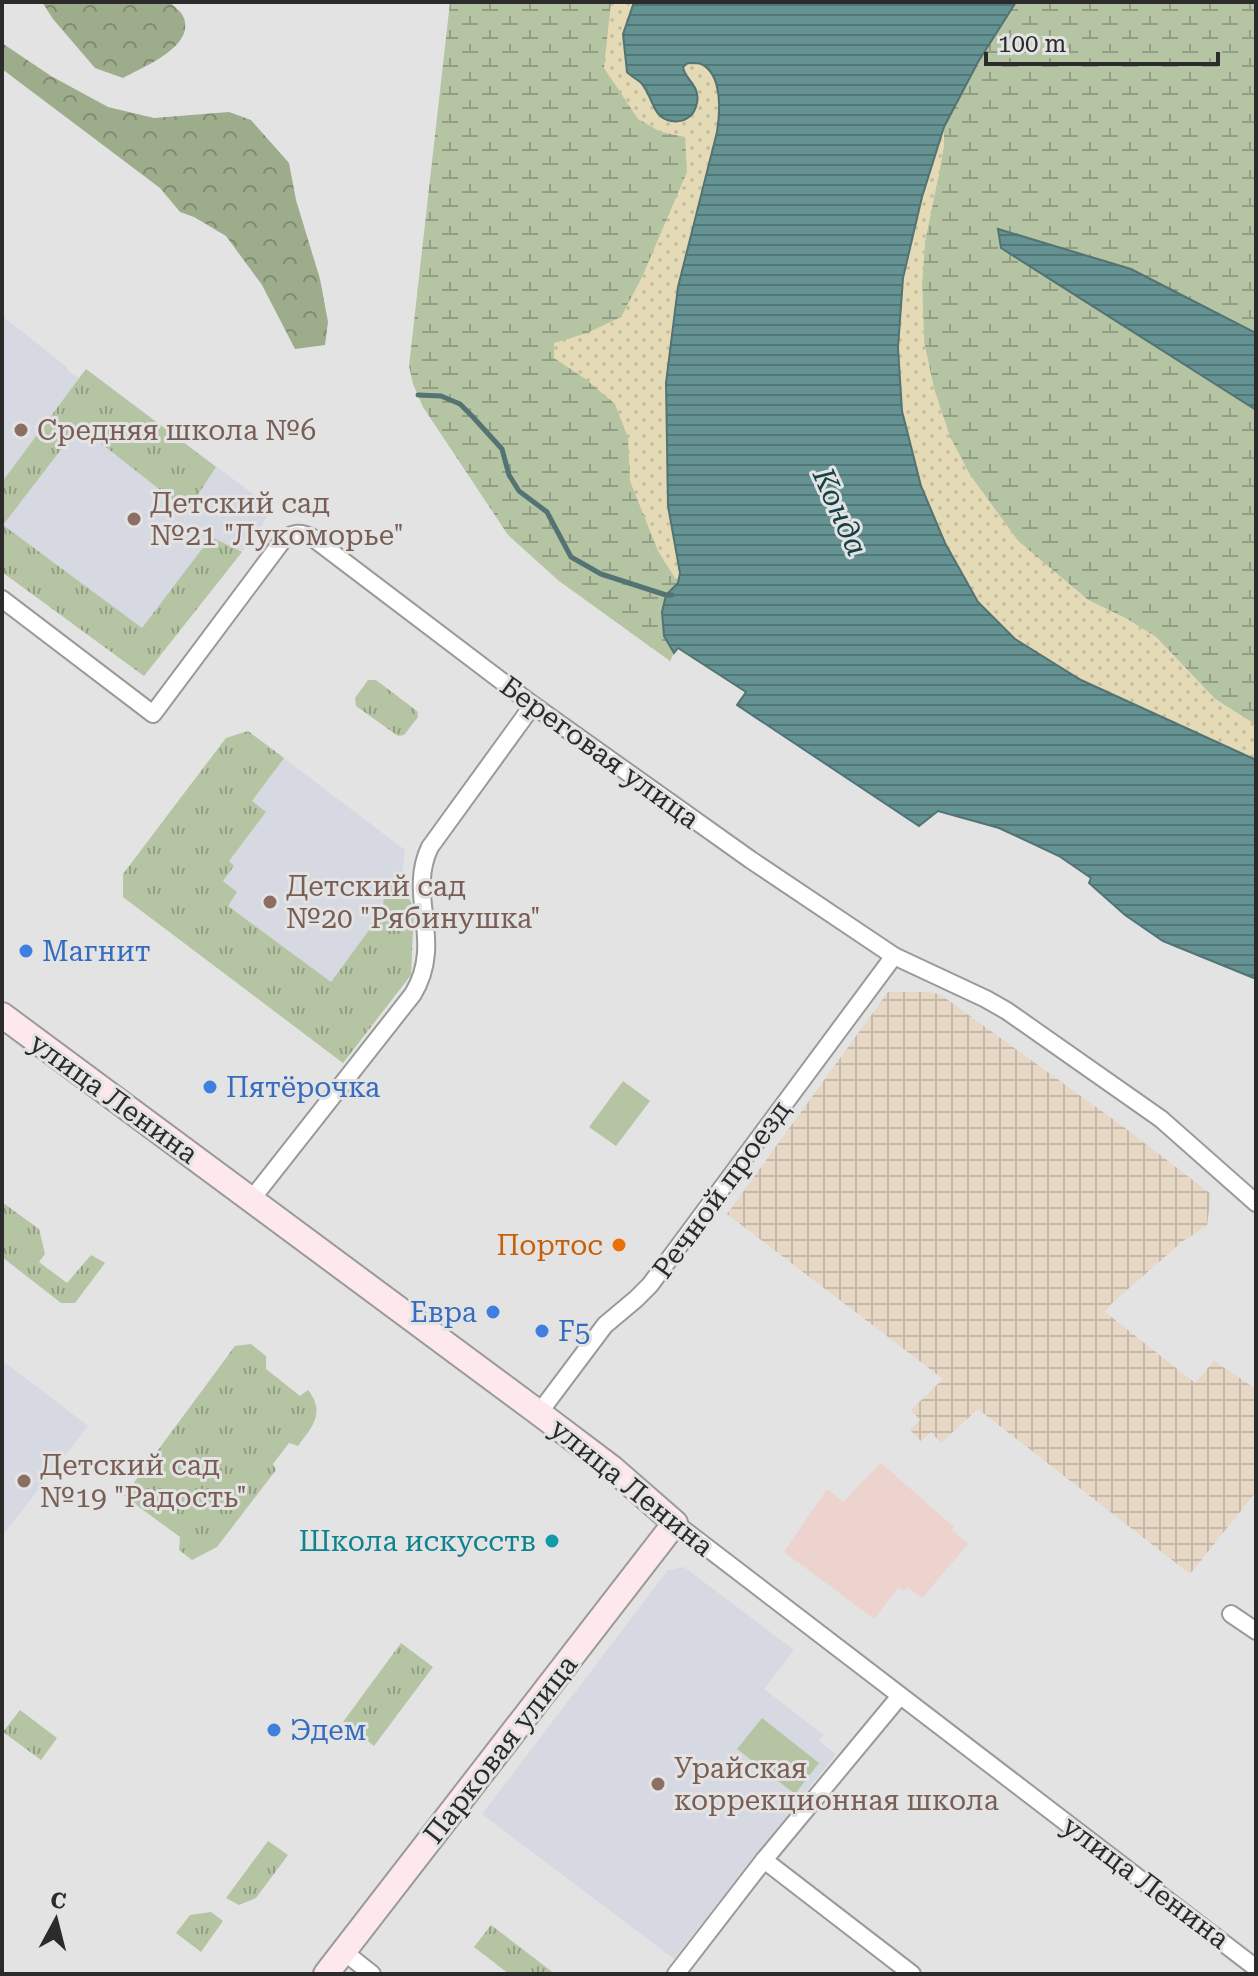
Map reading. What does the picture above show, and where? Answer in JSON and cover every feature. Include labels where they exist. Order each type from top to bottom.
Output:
[{"type":"main road","name":"улица Ленина","points":[[2,1015],[612,1468],[675,1523]]},
{"type":"main road","name":"Парковая улица","points":[[326,1974],[675,1523]]},
{"type":"street","name":"Береговая улица","points":[[2,599],[153,714],[283,540],[292,534],[305,534],[533,705],[751,860],[894,956],[1007,1011],[1161,1119],[1256,1203]]},
{"type":"street","points":[[251,1200],[421,981],[427,950],[421,873],[424,860],[430,847],[533,705]]},
{"type":"street","name":"Речной проезд","points":[[539,1413],[605,1325],[650,1285],[894,956]]},
{"type":"street","name":"улица Ленина","points":[[675,1523],[1256,1968]]},
{"type":"street","points":[[1231,1614],[1256,1631]]},
{"type":"street","points":[[676,1974],[764,1860],[900,1696]]},
{"type":"street","points":[[764,1860],[912,1974]]},
{"type":"street","points":[[343,1951],[372,1974]]},
{"type":"street","points":[[881,1974],[893,1959]]},
{"type":"shaded area","name":"Детский сад №21 \"Лукоморье\"","points":[[2,316],[67,367],[68,371],[79,378],[86,369],[272,508],[260,529],[144,676],[2,572]]},
{"type":"shaded area","name":"Детский сад №20 \"Рябинушка\"","points":[[248,731],[405,850],[401,886],[414,907],[411,975],[343,1063],[123,897],[123,874],[226,738]]},
{"type":"shaded area","points":[[888,992],[931,992],[941,995],[1211,1194],[1207,1226],[1183,1241],[1105,1312],[1195,1383],[1214,1361],[1256,1389],[1256,1492],[1190,1574],[978,1409],[941,1443],[931,1432],[921,1441],[910,1430],[920,1420],[911,1410],[943,1379],[727,1214]]},
{"type":"shaded area","name":"Детский сад №19 \"Радость\"","points":[[2,1360],[88,1426],[2,1536]]},
{"type":"shaded area","points":[[881,1463],[954,1527],[952,1530],[968,1544],[922,1598],[908,1587],[904,1591],[898,1588],[874,1619],[784,1552],[827,1489],[843,1502]]},
{"type":"shaded area","name":"Урайская коррекционная школа","points":[[684,1567],[794,1650],[764,1689],[824,1735],[819,1741],[836,1754],[674,1959],[482,1814],[668,1570]]},
{"type":"green space","points":[[42,2],[170,2],[182,14],[185,27],[182,37],[166,54],[123,78],[95,68]]},
{"type":"green space","points":[[450,2],[634,2],[633,5],[700,63],[666,383],[668,506],[678,558],[678,583],[665,595],[664,636],[674,653],[670,661],[559,581],[508,535],[423,407],[413,384],[409,366]]},
{"type":"green space","points":[[1016,2],[1256,2],[1256,333],[1131,269],[998,230],[1145,338],[1256,410],[1256,725],[1215,699],[1156,637],[1088,600],[1018,541],[970,475],[950,437],[934,389],[924,342],[922,283],[925,241],[944,145],[944,127],[978,62]]},
{"type":"green space","points":[[2,43],[51,76],[108,107],[154,118],[229,112],[251,120],[289,163],[296,200],[320,279],[328,322],[325,345],[295,349],[262,285],[226,236],[180,212],[160,188],[2,69]]},
{"type":"green space","points":[[86,369],[216,467],[187,511],[79,426],[3,525],[142,628],[211,537],[242,552],[144,676],[2,572],[2,482]]},
{"type":"green space","points":[[368,680],[376,680],[417,711],[418,717],[404,735],[398,736],[356,706],[355,698]]},
{"type":"green space","points":[[248,731],[284,758],[252,801],[266,812],[229,861],[234,866],[223,881],[237,892],[228,906],[331,982],[383,911],[384,884],[401,886],[414,907],[411,975],[343,1063],[123,897],[123,874],[226,738]]},
{"type":"green space","points":[[623,1081],[650,1101],[616,1146],[589,1127]]},
{"type":"green space","points":[[2,1202],[39,1229],[45,1254],[39,1262],[67,1283],[91,1255],[105,1263],[75,1303],[61,1303],[2,1257]]},
{"type":"green space","points":[[251,1344],[266,1356],[266,1369],[300,1396],[308,1390],[316,1406],[315,1420],[298,1446],[289,1443],[273,1464],[276,1470],[217,1547],[192,1560],[179,1550],[180,1537],[124,1496],[235,1346]]},
{"type":"green space","points":[[401,1643],[433,1667],[374,1746],[343,1722]]},
{"type":"green space","points":[[20,1710],[57,1738],[41,1760],[3,1732]]},
{"type":"green space","points":[[762,1718],[819,1763],[795,1794],[737,1749]]},
{"type":"green space","points":[[268,1841],[288,1855],[256,1898],[239,1905],[226,1898]]},
{"type":"green space","points":[[211,1912],[223,1921],[201,1952],[176,1933],[190,1915]]},
{"type":"green space","points":[[491,1925],[555,1974],[509,1974],[474,1947]]},
{"type":"sand","points":[[611,2],[634,2],[623,34],[627,72],[640,82],[658,116],[692,82],[684,76],[683,67],[688,63],[700,64],[708,69],[717,85],[717,132],[678,287],[666,383],[668,506],[680,573],[678,583],[658,551],[630,481],[628,438],[615,404],[554,358],[554,343],[587,333],[621,317],[642,277],[687,172],[685,137],[661,132],[638,119],[604,68]]},
{"type":"sand","points":[[944,127],[944,145],[925,241],[922,283],[924,342],[934,389],[950,437],[970,475],[1018,541],[1088,600],[1156,637],[1215,699],[1256,725],[1256,760],[1081,680],[1015,639],[978,602],[945,543],[921,486],[902,411],[898,348],[903,278],[922,197]]},
{"type":"water","name":"Конда","points":[[634,2],[1016,2],[978,62],[944,127],[922,197],[903,278],[898,348],[902,411],[921,486],[945,543],[978,602],[1015,639],[1081,680],[1256,760],[1256,979],[1163,941],[1125,915],[1089,883],[1091,878],[1059,856],[999,828],[938,811],[919,826],[737,705],[746,692],[678,648],[674,653],[664,636],[662,612],[666,595],[678,583],[680,573],[668,506],[666,383],[678,287],[717,132],[719,105],[717,85],[708,69],[700,64],[688,63],[683,67],[696,90],[695,110],[680,121],[660,116],[646,89],[627,72],[623,34]]},
{"type":"water","points":[[998,229],[1131,269],[1256,333],[1256,410],[1001,248]]},
{"type":"waterway","points":[[418,395],[441,396],[460,404],[472,416],[502,449],[509,475],[519,491],[547,512],[571,557],[601,574],[672,595]]},
{"type":"place","name":"Средняя школа №6","points":[[21,430]]},
{"type":"place","name":"Детский сад №21 \"Лукоморье\"","points":[[134,519]]},
{"type":"place","name":"Детский сад №20 \"Рябинушка\"","points":[[270,902]]},
{"type":"place","name":"Магнит","points":[[26,951]]},
{"type":"place","name":"Пятёрочка","points":[[210,1087]]},
{"type":"place","name":"Портос","points":[[619,1245]]},
{"type":"place","name":"Евра","points":[[493,1312]]},
{"type":"place","name":"F5","points":[[542,1331]]},
{"type":"place","name":"Детский сад №19 \"Радость\"","points":[[24,1481]]},
{"type":"place","name":"Школа искусств","points":[[552,1541]]},
{"type":"place","name":"Эдем","points":[[274,1730]]},
{"type":"place","name":"Урайская коррекционная школа","points":[[658,1784]]}]
